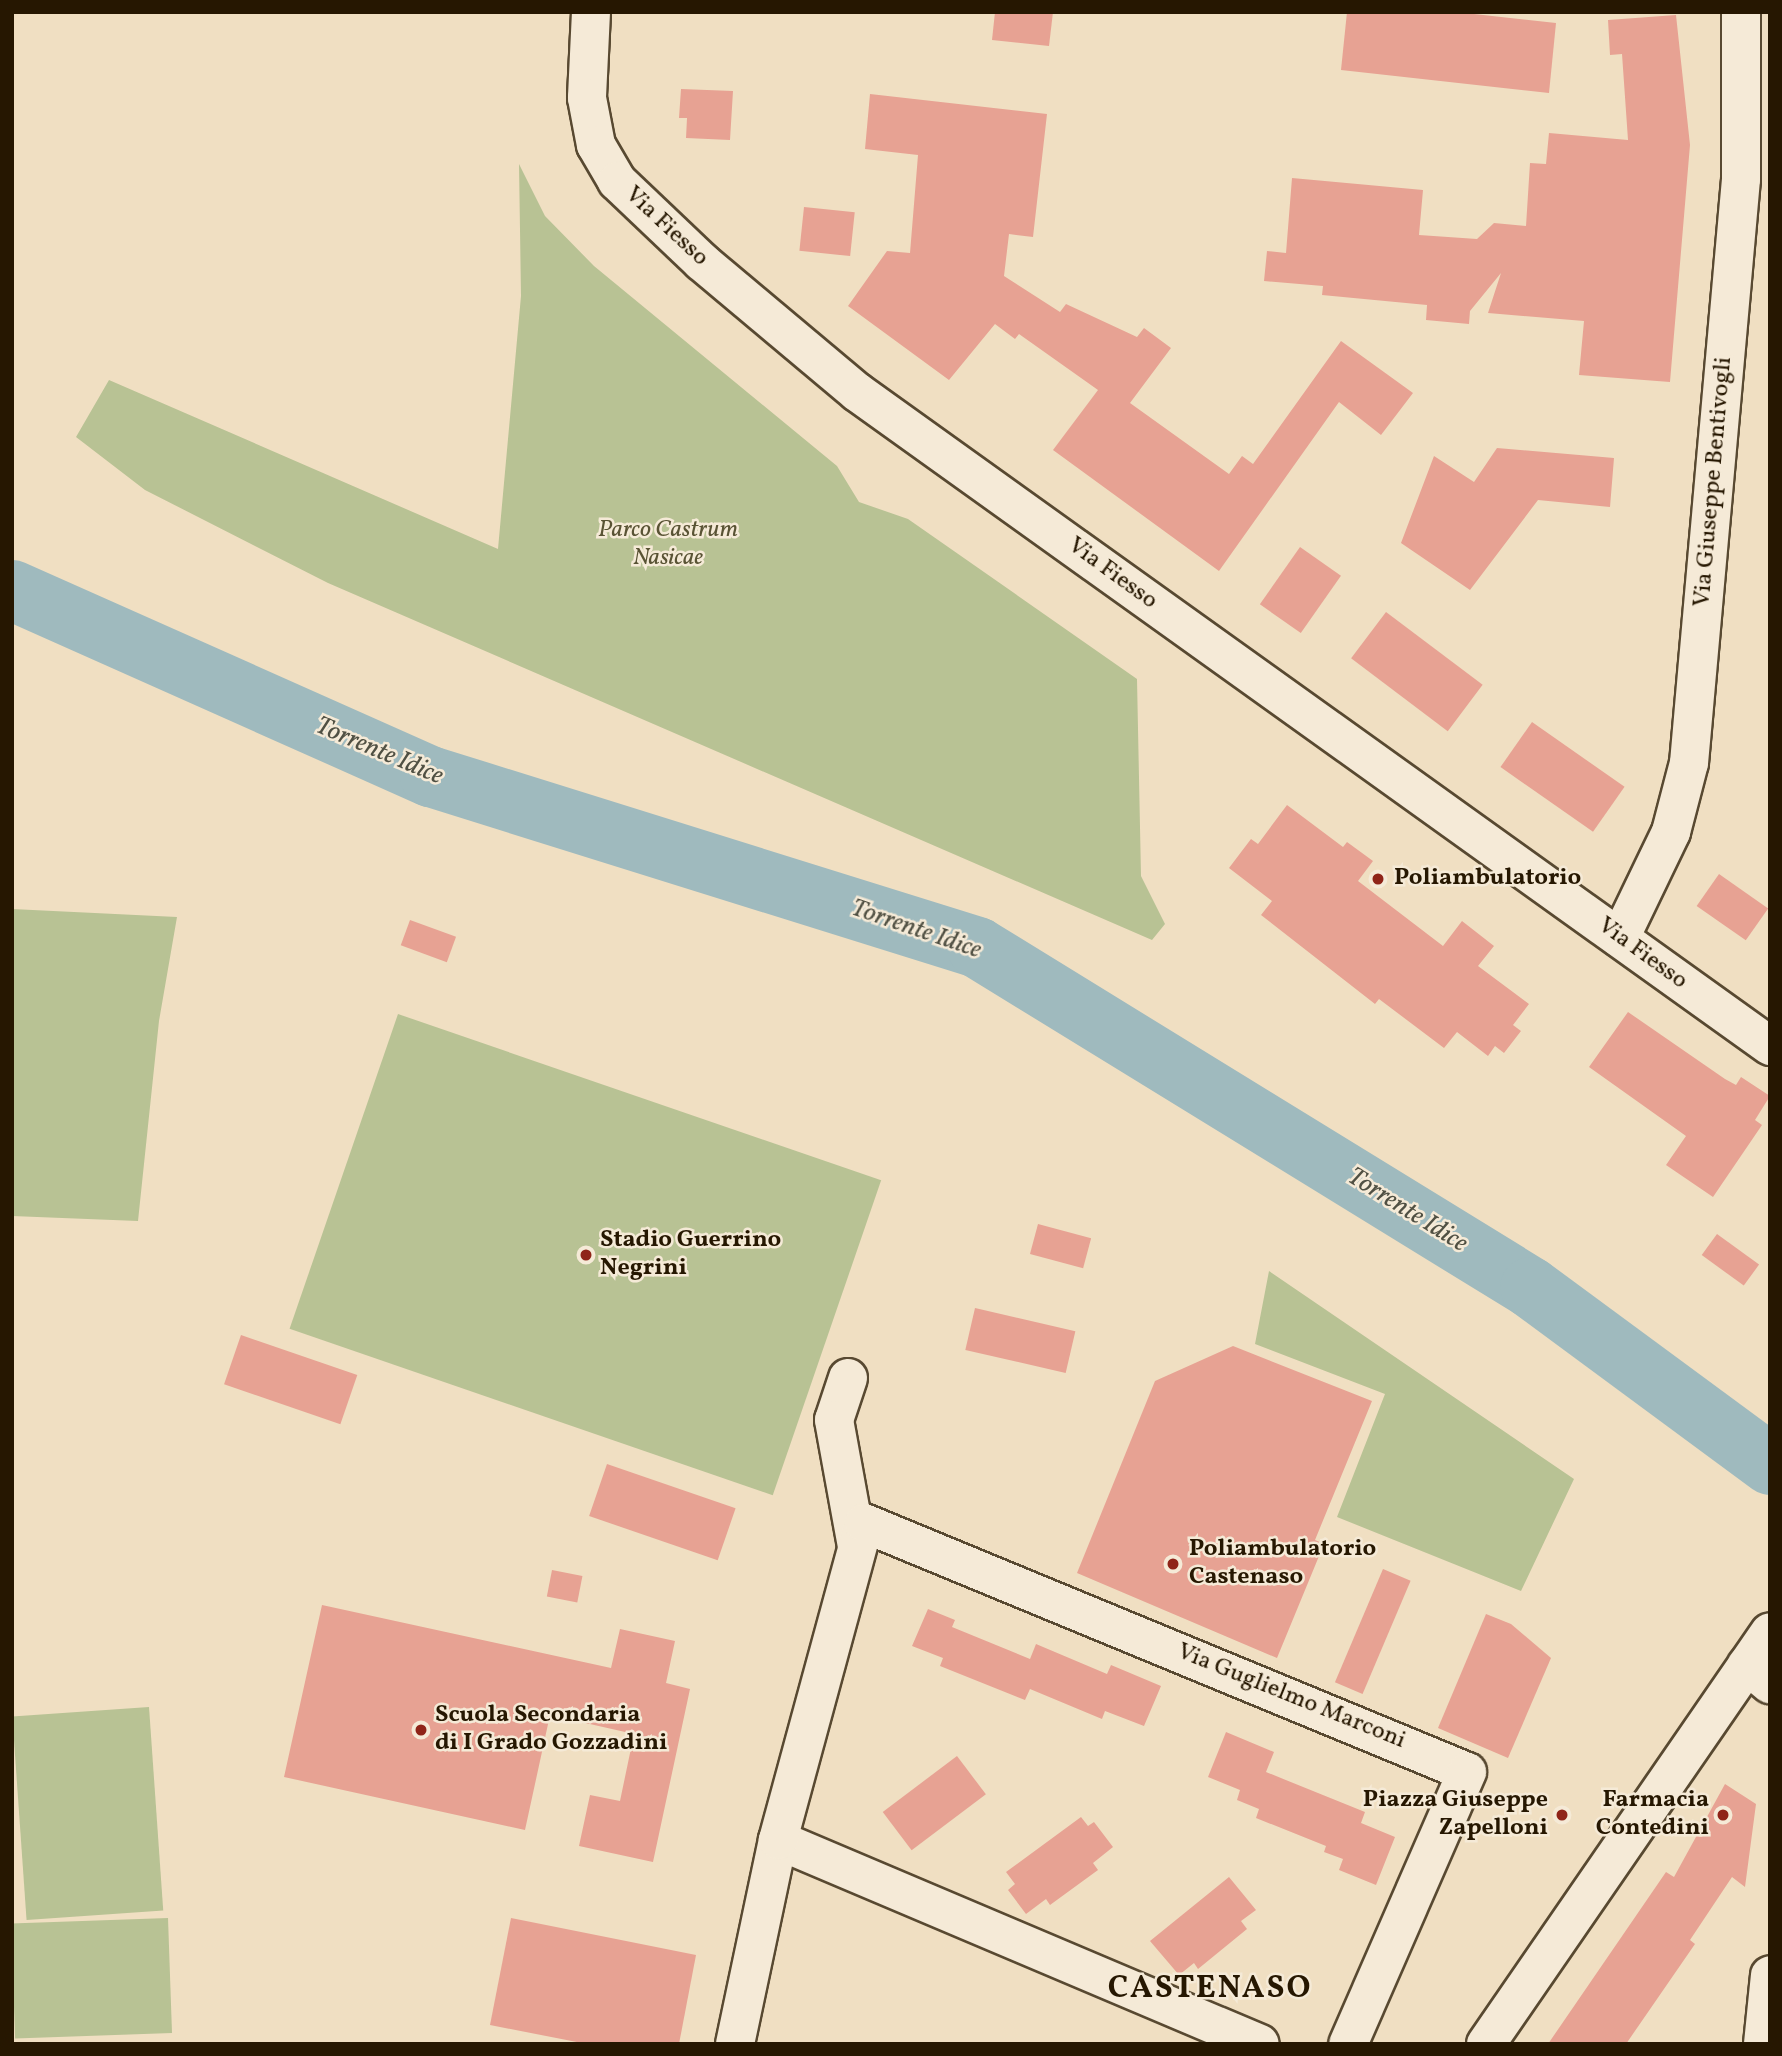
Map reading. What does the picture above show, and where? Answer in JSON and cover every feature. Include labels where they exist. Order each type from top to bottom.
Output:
[{"type":"street","name":"Via Fiesso","points":[[591,12],[587,98],[596,145],[617,181],[702,262],[857,392],[1770,1046]]},
{"type":"street","name":"Via Giuseppe Bentivogli","points":[[1620,937],[1671,832],[1689,763],[1741,179],[1741,12]]},
{"type":"street","points":[[735,2044],[778,1840],[860,1535],[834,1420],[848,1378]]},
{"type":"street","name":"Via Guglielmo Marconi","points":[[860,1535],[1466,1772],[1348,2044]]},
{"type":"street","points":[[1486,2044],[1724,1696],[1758,1674],[1770,1632]]},
{"type":"street","points":[[778,1840],[1260,2044]]},
{"type":"street","points":[[1763,2044],[1770,1975]]},
{"type":"green space","name":"Parco Castrum Nasicae","points":[[519,164],[545,216],[594,266],[837,466],[859,502],[908,519],[1137,679],[1141,876],[1165,924],[1152,940],[328,583],[145,490],[76,437],[109,380],[498,549],[521,296]]},
{"type":"green space","points":[[12,909],[177,917],[159,1021],[138,1221],[12,1216]]},
{"type":"green space","name":"Stadio Guerrino Negrini","points":[[398,1014],[881,1180],[773,1495],[290,1329]]},
{"type":"green space","points":[[1269,1271],[1574,1479],[1521,1591],[1337,1517],[1385,1394],[1255,1344]]},
{"type":"green space","points":[[149,1707],[163,1911],[27,1920],[12,1717]]},
{"type":"green space","points":[[168,1918],[172,2033],[15,2038],[12,1923]]},
{"type":"building","points":[[995,12],[1053,12],[1049,46],[992,40]]},
{"type":"building","points":[[1347,12],[1456,12],[1556,23],[1549,93],[1341,70]]},
{"type":"building","points":[[1676,15],[1690,145],[1670,382],[1579,375],[1584,321],[1488,313],[1501,273],[1470,311],[1469,324],[1426,320],[1427,305],[1322,295],[1323,286],[1264,281],[1267,251],[1286,253],[1292,178],[1423,190],[1419,235],[1477,239],[1494,223],[1526,226],[1530,163],[1546,164],[1549,133],[1628,140],[1622,54],[1610,55],[1608,20]]},
{"type":"building","points":[[681,89],[733,91],[730,140],[686,138],[687,118],[679,118]]},
{"type":"building","points":[[870,94],[1047,114],[1033,237],[1009,234],[1004,276],[1060,312],[1066,304],[1137,337],[1144,328],[1171,348],[1130,403],[1229,474],[1242,456],[1253,464],[1341,341],[1413,393],[1381,435],[1339,402],[1219,571],[1053,450],[1098,390],[1019,334],[1015,339],[995,324],[949,380],[848,306],[887,251],[910,253],[918,155],[865,149]]},
{"type":"building","points":[[804,207],[855,212],[850,256],[799,251]]},
{"type":"building","points":[[1497,448],[1614,458],[1610,507],[1538,500],[1470,590],[1401,543],[1434,456],[1474,482]]},
{"type":"building","points":[[1300,547],[1341,576],[1301,633],[1260,604]]},
{"type":"building","points":[[1386,612],[1483,685],[1448,731],[1351,658]]},
{"type":"building","points":[[1532,722],[1625,787],[1593,832],[1500,767]]},
{"type":"building","points":[[1287,805],[1343,847],[1347,842],[1373,861],[1358,881],[1443,946],[1462,921],[1494,946],[1478,966],[1529,1004],[1513,1025],[1521,1031],[1504,1053],[1495,1046],[1488,1056],[1457,1032],[1444,1048],[1379,999],[1375,1004],[1261,915],[1272,901],[1229,868],[1251,839],[1258,844]]},
{"type":"building","points":[[1719,874],[1768,908],[1746,940],[1697,906]]},
{"type":"building","points":[[410,920],[456,937],[447,962],[401,945]]},
{"type":"building","points":[[1628,1012],[1725,1079],[1736,1085],[1741,1077],[1770,1096],[1755,1120],[1762,1125],[1713,1197],[1666,1165],[1686,1136],[1589,1067]]},
{"type":"building","points":[[1038,1224],[1091,1238],[1083,1268],[1030,1254]]},
{"type":"building","points":[[1717,1234],[1759,1265],[1744,1286],[1702,1255]]},
{"type":"building","points":[[975,1308],[1075,1331],[1066,1373],[965,1350]]},
{"type":"building","points":[[241,1335],[357,1375],[340,1424],[224,1384]]},
{"type":"building","points":[[1233,1346],[1372,1401],[1315,1540],[1324,1544],[1277,1658],[1077,1573],[1155,1381]]},
{"type":"building","points":[[607,1464],[736,1508],[718,1560],[589,1516]]},
{"type":"building","points":[[1383,1569],[1411,1581],[1363,1694],[1335,1682]]},
{"type":"building","points":[[552,1570],[582,1576],[577,1602],[547,1597]]},
{"type":"building","name":"Scuola Secondaria di I Grado Gozzadini","points":[[322,1605],[611,1668],[620,1629],[675,1641],[666,1683],[690,1689],[653,1862],[579,1846],[590,1795],[620,1801],[634,1734],[550,1715],[525,1830],[284,1777]]},
{"type":"building","points":[[928,1609],[955,1620],[952,1627],[1030,1659],[1036,1644],[1107,1674],[1111,1665],[1161,1686],[1144,1726],[1105,1711],[1102,1719],[1030,1689],[1025,1700],[940,1666],[943,1658],[912,1646]]},
{"type":"building","points":[[1486,1614],[1511,1624],[1551,1658],[1508,1758],[1438,1728]]},
{"type":"building","points":[[1226,1732],[1274,1752],[1266,1772],[1365,1812],[1361,1823],[1395,1837],[1376,1885],[1339,1870],[1343,1859],[1324,1852],[1326,1846],[1256,1818],[1259,1809],[1237,1800],[1240,1790],[1208,1777]]},
{"type":"building","points":[[957,1756],[986,1794],[912,1850],[883,1812]]},
{"type":"building","points":[[1725,1784],[1756,1804],[1745,1887],[1732,1877],[1690,1940],[1695,1944],[1626,2044],[1548,2044],[1666,1872],[1674,1877]]},
{"type":"building","points":[[1081,1817],[1088,1826],[1094,1822],[1113,1847],[1093,1863],[1098,1870],[1050,1905],[1046,1899],[1026,1914],[1008,1890],[1015,1884],[1006,1872]]},
{"type":"building","points":[[1229,1877],[1256,1910],[1241,1921],[1247,1929],[1198,1969],[1194,1963],[1179,1975],[1150,1941]]},
{"type":"building","points":[[511,1918],[696,1955],[679,2044],[587,2044],[490,2025]]},
{"type":"waterway","name":"Torrente Idice","points":[[12,590],[430,776],[977,947],[1530,1287],[1770,1464]]},
{"type":"place","name":"Poliambulatorio","points":[[1378,879]]},
{"type":"place","name":"Stadio Guerrino Negrini","points":[[586,1255]]},
{"type":"place","name":"Poliambulatorio Castenaso","points":[[1173,1564]]},
{"type":"place","name":"Scuola Secondaria di I Grado Gozzadini","points":[[421,1730]]},
{"type":"place","name":"Piazza Giuseppe Zapelloni","points":[[1562,1815]]},
{"type":"place","name":"Farmacia Contedini","points":[[1723,1815]]},
{"type":"district","name":"CASTENASO","points":[[1210,1989]]}]
